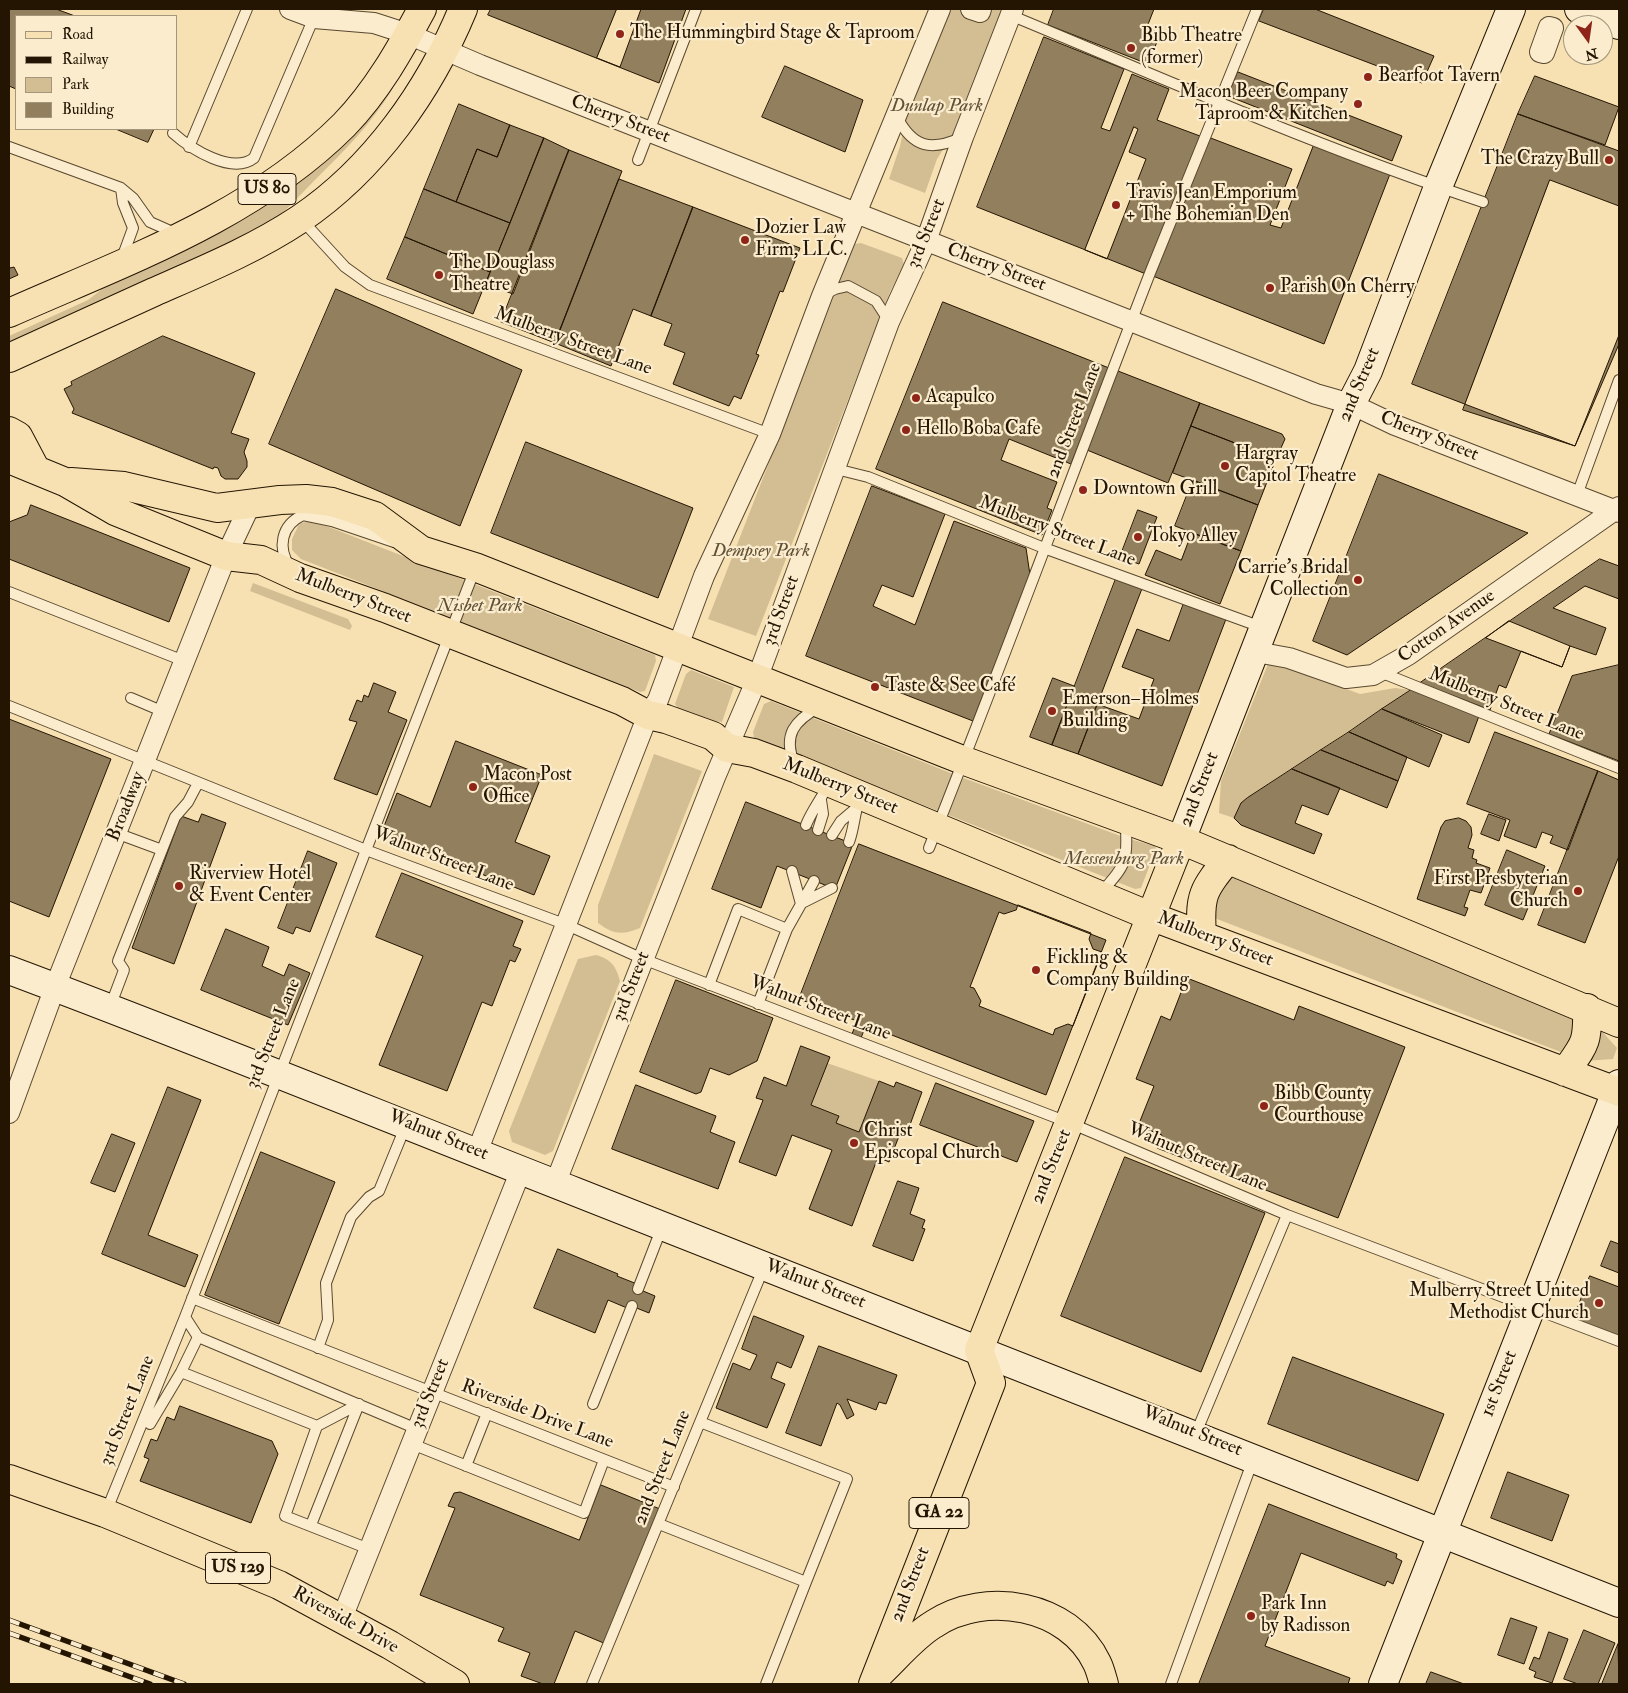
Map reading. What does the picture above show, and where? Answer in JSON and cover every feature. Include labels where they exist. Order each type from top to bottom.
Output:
[{"type":"main road","name":"US 80","points":[[9,313],[234,210],[287,175],[345,124],[365,100],[389,68],[422,9]]},
{"type":"main road","name":"US 80","points":[[9,358],[222,262],[300,219],[349,177],[388,137],[425,84],[445,49],[463,9]]},
{"type":"main road","points":[[9,431],[18,436],[36,470],[9,472]]},
{"type":"main road","name":"Mulberry Street","points":[[9,459],[65,482],[115,511],[226,556],[261,560],[300,578],[622,701],[648,715],[666,719],[713,736],[727,748],[754,753],[797,769],[825,791],[858,803],[933,837],[1099,895],[1202,936],[1565,1072],[1618,1089]]},
{"type":"main road","name":"Mulberry Street","points":[[65,482],[124,486],[217,508],[251,503],[306,499],[332,502],[375,516],[421,550],[475,567],[965,761],[1181,840],[1587,1008],[1619,1023]]},
{"type":"main road","name":"2nd Street","points":[[875,1681],[991,1383],[979,1350],[1181,840]]},
{"type":"main road","points":[[1202,936],[1200,906],[1206,887],[1228,859]]},
{"type":"main road","points":[[1565,1072],[1582,1048],[1588,1035],[1587,1008]]},
{"type":"main road","name":"Riverside Drive","points":[[9,1479],[105,1513],[279,1585],[342,1618],[455,1684]]},
{"type":"main road","points":[[875,1681],[933,1624],[958,1612],[984,1606],[1012,1605],[1047,1616],[1078,1637],[1096,1662],[1104,1684]]},
{"type":"street","name":"Cherry Street","points":[[290,9],[374,23],[408,34],[926,241],[1316,394],[1351,404],[1395,425],[1577,496],[1618,510]]},
{"type":"street","name":"Cherry Street","points":[[357,9],[374,23]]},
{"type":"street","points":[[476,1152],[567,925],[648,715],[658,700],[704,576],[770,434],[822,296],[940,9]]},
{"type":"street","points":[[971,9],[980,12],[981,9]]},
{"type":"street","name":"2nd Street","points":[[1181,840],[1193,803],[1260,640],[1351,404],[1368,371],[1438,187],[1511,9]]},
{"type":"street","points":[[1579,9],[1619,25]]},
{"type":"street","name":"3rd Street","points":[[555,1184],[642,959],[727,748],[757,679],[889,322],[926,241],[963,137],[1012,12]]},
{"type":"street","name":"Broadway","points":[[9,1113],[55,986],[226,556],[251,503]]},
{"type":"street","name":"Cotton Avenue","points":[[1260,640],[1289,658],[1346,678],[1364,678],[1380,672],[1416,650],[1618,510]]},
{"type":"street","name":"Walnut Street","points":[[9,970],[55,986],[555,1184],[1196,1434],[1619,1603]]},
{"type":"street","name":"1st Street","points":[[1383,1684],[1530,1307],[1618,1089]]},
{"type":"street","name":"3rd Street","points":[[342,1618],[521,1170]]},
{"type":"lane","points":[[189,147],[247,9]]},
{"type":"lane","points":[[638,160],[696,9]]},
{"type":"lane","name":"2nd Street Lane","points":[[933,837],[965,761],[1044,548],[1257,9]]},
{"type":"lane","points":[[1012,12],[1220,102],[1438,187],[1483,202]]},
{"type":"lane","points":[[173,133],[189,147],[239,165],[247,164],[254,158],[315,13]]},
{"type":"lane","points":[[897,117],[904,130],[921,144],[933,146],[946,144],[963,137]]},
{"type":"lane","points":[[9,147],[121,188],[133,198],[150,222],[180,236]]},
{"type":"lane","points":[[118,264],[126,251],[133,228],[123,203],[121,188]]},
{"type":"lane","name":"Mulberry Street Lane","points":[[300,219],[345,267],[370,285],[770,434]]},
{"type":"lane","points":[[822,296],[834,289],[848,286],[876,301],[885,312],[889,322]]},
{"type":"lane","points":[[1577,496],[1619,380]]},
{"type":"lane","name":"Mulberry Street Lane","points":[[836,469],[868,477],[1044,548],[1260,640]]},
{"type":"lane","points":[[300,578],[288,566],[282,549],[282,541],[288,525],[303,515],[332,521],[421,550]]},
{"type":"lane","name":"3rd Street Lane","points":[[105,1513],[185,1317],[277,1073],[366,850],[475,567]]},
{"type":"lane","points":[[9,592],[184,661]]},
{"type":"lane","name":"Mulberry Street Lane","points":[[1380,672],[1619,768]]},
{"type":"lane","points":[[131,698],[164,712]]},
{"type":"lane","points":[[797,769],[790,751],[789,741],[792,730],[805,715],[822,705]]},
{"type":"lane","name":"Walnut Street Lane","points":[[9,706],[366,850],[567,925],[642,959],[1070,1123],[1287,1215],[1619,1341]]},
{"type":"lane","points":[[110,1008],[124,970],[118,961],[175,817],[188,802],[198,783]]},
{"type":"lane","points":[[806,825],[812,810],[825,791]]},
{"type":"lane","points":[[818,830],[823,814],[825,791]]},
{"type":"lane","points":[[832,836],[841,821],[858,803]]},
{"type":"lane","points":[[846,841],[855,826],[858,803]]},
{"type":"lane","points":[[1099,895],[1122,868],[1127,852],[1126,819]]},
{"type":"lane","points":[[116,833],[162,850]]},
{"type":"lane","points":[[796,874],[801,904]]},
{"type":"lane","points":[[758,1004],[787,929],[814,881]]},
{"type":"lane","points":[[801,904],[829,886]]},
{"type":"lane","points":[[709,985],[738,909],[787,929]]},
{"type":"lane","points":[[318,1348],[328,1320],[326,1283],[351,1216],[369,1197],[379,1192],[407,1124]]},
{"type":"lane","points":[[1196,1434],[1287,1215]]},
{"type":"lane","points":[[638,1289],[662,1225]]},
{"type":"lane","name":"2nd Street Lane","points":[[592,1684],[764,1265]]},
{"type":"lane","name":"Riverside Drive Lane","points":[[192,1298],[674,1487]]},
{"type":"lane","points":[[592,1404],[632,1306]]},
{"type":"lane","points":[[185,1317],[198,1337],[359,1404],[466,1466],[584,1513],[604,1460]]},
{"type":"lane","points":[[150,1424],[181,1372],[198,1337]]},
{"type":"lane","points":[[181,1372],[317,1426]]},
{"type":"lane","points":[[359,1404],[317,1426],[285,1516],[369,1549]]},
{"type":"lane","points":[[311,1525],[359,1404]]},
{"type":"lane","points":[[466,1466],[487,1413]]},
{"type":"lane","points":[[700,1422],[847,1479],[766,1684]]},
{"type":"lane","points":[[1171,1684],[1254,1457]]},
{"type":"lane","points":[[658,1524],[806,1582]]},
{"type":"green space","name":"Dunlap Park","points":[[947,9],[1003,9],[961,122],[937,159],[925,193],[889,179],[900,146],[910,99]]},
{"type":"green space","points":[[391,86],[393,88],[356,138],[287,209],[258,232],[9,348],[9,336],[88,300],[123,273],[238,221],[274,198]]},
{"type":"green space","name":"Dempsey Park","points":[[861,243],[902,258],[904,264],[890,292],[756,636],[708,619],[850,255],[855,244]]},
{"type":"green space","name":"Nisbet Park","points":[[308,521],[329,527],[655,655],[656,661],[645,691],[640,692],[301,559],[292,550],[292,539],[299,524]]},
{"type":"green space","points":[[253,583],[348,619],[352,626],[350,630],[250,591]]},
{"type":"green space","points":[[1268,664],[1290,668],[1360,694],[1395,688],[1411,690],[1247,798],[1241,803],[1234,818],[1219,813],[1221,781]]},
{"type":"green space","points":[[691,670],[734,687],[722,722],[678,708],[675,704],[686,674]]},
{"type":"green space","name":"Messenburg Park","points":[[771,701],[958,776],[1126,838],[1155,846],[1156,849],[1141,888],[1135,889],[754,738],[753,732],[764,704]]},
{"type":"green space","points":[[654,754],[702,771],[640,928],[623,933],[614,932],[598,923],[598,905]]},
{"type":"green space","points":[[1203,865],[1598,1027],[1617,1048],[1613,1059],[1584,1061],[1186,907]]},
{"type":"green space","points":[[596,955],[612,964],[617,971],[620,981],[553,1151],[545,1155],[512,1142],[509,1131],[578,959]]},
{"type":"green space","points":[[827,1063],[879,1081],[859,1132],[836,1123],[839,1115],[811,1105]]},
{"type":"building","points":[[9,9],[56,9],[72,15],[15,15],[15,89],[9,86]]},
{"type":"building","points":[[491,9],[686,9],[659,83],[488,15]]},
{"type":"building","name":"The Hummingbird Stage & Taproom","points":[[617,9],[641,9],[620,67],[597,58]]},
{"type":"building","name":"Bibb Theatre (former)","points":[[1054,9],[1154,9],[1147,27],[1161,32],[1148,64],[1048,25]]},
{"type":"building","points":[[1264,9],[1315,9],[1434,56],[1422,83],[1259,21]]},
{"type":"building","points":[[1044,37],[1124,69],[1101,128],[1110,131],[1132,74],[1169,89],[1157,120],[1200,136],[1146,274],[977,207]]},
{"type":"building","points":[[785,66],[863,100],[845,152],[762,117]]},
{"type":"building","points":[[1238,72],[1402,136],[1392,161],[1228,96]]},
{"type":"building","points":[[1535,76],[1619,107],[1605,145],[1518,114]]},
{"type":"building","points":[[459,104],[510,125],[497,157],[477,149],[456,202],[424,189]]},
{"type":"building","points":[[1518,114],[1619,151],[1619,344],[1575,446],[1412,384]]},
{"type":"building","points":[[510,125],[544,138],[510,223],[456,202],[477,149],[497,157]]},
{"type":"building","name":"Travis Jean Emporium + The Bohemian Den","points":[[1134,127],[1138,129],[1129,152],[1146,159],[1107,259],[1085,250]]},
{"type":"building","points":[[118,130],[154,130],[148,142]]},
{"type":"building","points":[[1208,137],[1292,169],[1270,225],[1281,228],[1314,144],[1390,174],[1324,344],[1153,276]]},
{"type":"building","points":[[544,138],[569,150],[513,294],[486,284]]},
{"type":"building","points":[[569,150],[622,171],[555,343],[501,322]]},
{"type":"building","points":[[619,179],[693,207],[651,316],[633,309],[611,366],[555,343]]},
{"type":"building","points":[[1550,180],[1619,206],[1619,335],[1575,446],[1463,410]]},
{"type":"building","points":[[424,189],[510,223],[490,272],[405,237]]},
{"type":"building","points":[[693,207],[800,248],[783,292],[780,291],[756,354],[759,355],[741,399],[734,396],[729,406],[673,384],[685,353],[664,345],[672,324],[651,316]]},
{"type":"building","name":"The Douglass Theatre","points":[[405,237],[490,272],[473,314],[387,279]]},
{"type":"building","points":[[9,265],[10,268],[14,267],[18,275],[9,279]]},
{"type":"building","points":[[336,289],[522,370],[460,526],[269,444]]},
{"type":"building","points":[[943,302],[1109,368],[1071,464],[1009,439],[1001,460],[1057,482],[1047,508],[1052,510],[1042,535],[876,469]]},
{"type":"building","points":[[163,336],[255,373],[231,433],[249,439],[244,452],[247,467],[238,479],[225,479],[221,476],[218,468],[214,467],[213,469],[72,413],[74,409],[64,389],[72,385],[71,382]]},
{"type":"building","points":[[1118,371],[1200,403],[1168,483],[1087,450]]},
{"type":"building","points":[[1200,403],[1282,434],[1285,439],[1276,459],[1191,426]]},
{"type":"building","name":"Hargray Capitol Theatre","points":[[1191,426],[1276,459],[1258,505],[1173,473]]},
{"type":"building","points":[[526,442],[693,508],[658,598],[491,533]]},
{"type":"building","points":[[1379,474],[1528,533],[1347,655],[1313,641]]},
{"type":"building","points":[[1193,480],[1258,505],[1241,551],[1175,526]]},
{"type":"building","points":[[872,486],[945,514],[913,597],[882,585],[873,606],[915,625],[954,521],[1026,548],[1030,575],[973,721],[806,656]]},
{"type":"building","points":[[31,505],[190,568],[169,622],[9,559],[9,522],[27,515]]},
{"type":"building","name":"Tokyo Alley","points":[[1138,510],[1157,517],[1139,564],[1120,557]]},
{"type":"building","points":[[1192,533],[1241,551],[1220,604],[1145,575],[1156,550],[1181,560]]},
{"type":"building","points":[[1600,559],[1619,566],[1619,599],[1585,586],[1553,608],[1606,628],[1596,655],[1570,646],[1562,667],[1521,651],[1506,688],[1499,685],[1490,710],[1420,683]]},
{"type":"building","points":[[1117,576],[1143,586],[1078,754],[1052,745]]},
{"type":"building","points":[[1184,603],[1226,619],[1162,786],[1078,754],[1097,704],[1139,719],[1154,679],[1122,667],[1137,629],[1169,641]]},
{"type":"building","points":[[1509,621],[1570,646],[1562,667],[1486,638]]},
{"type":"building","points":[[1619,665],[1619,761],[1549,734],[1572,676]]},
{"type":"building","name":"Emerson–Holmes Building","points":[[1053,678],[1074,686],[1052,745],[1030,737]]},
{"type":"building","points":[[374,683],[396,692],[388,712],[407,720],[377,795],[334,779],[357,722],[349,720],[357,700],[362,702],[364,695],[368,697]]},
{"type":"building","points":[[1411,690],[1479,716],[1469,743],[1382,709]]},
{"type":"building","points":[[1382,709],[1442,735],[1429,767],[1349,732]]},
{"type":"building","points":[[9,719],[111,759],[49,917],[9,901]]},
{"type":"building","points":[[1349,732],[1407,757],[1398,781],[1321,750]]},
{"type":"building","points":[[1495,732],[1598,771],[1568,850],[1550,843],[1553,836],[1542,832],[1536,848],[1504,836],[1510,820],[1467,804]]},
{"type":"building","points":[[456,741],[542,775],[515,842],[550,856],[534,895],[381,834],[397,793],[430,807]]},
{"type":"building","points":[[1321,750],[1398,781],[1387,808],[1292,769]]},
{"type":"building","points":[[1292,769],[1340,788],[1328,815],[1302,805],[1295,823],[1322,834],[1314,854],[1241,825],[1234,818],[1241,803]]},
{"type":"building","name":"First Presbyterian Church","points":[[1598,771],[1619,780],[1619,856],[1585,943],[1538,925]]},
{"type":"building","points":[[746,802],[853,844],[835,889],[777,866],[761,908],[712,889]]},
{"type":"building","name":"Riverview Hotel & Event Center","points":[[202,814],[226,823],[174,964],[132,948],[181,816],[198,822]]},
{"type":"building","points":[[1489,814],[1506,820],[1499,841],[1481,834]]},
{"type":"building","points":[[1459,818],[1466,821],[1471,827],[1472,835],[1468,848],[1474,850],[1472,858],[1477,860],[1476,863],[1490,868],[1481,893],[1470,890],[1464,907],[1468,908],[1465,916],[1417,899],[1441,827],[1445,821]]},
{"type":"building","points":[[859,844],[1106,940],[1046,1095],[866,1025],[861,1038],[852,1034],[857,1021],[799,999]]},
{"type":"building","points":[[1507,850],[1545,866],[1523,920],[1485,905]]},
{"type":"building","points":[[308,851],[337,863],[310,932],[296,927],[293,934],[278,928]]},
{"type":"building","points":[[402,873],[523,921],[513,946],[521,949],[515,962],[510,960],[492,1006],[482,1002],[447,1091],[379,1065],[423,956],[376,937]]},
{"type":"building","name":"Fickling & Company Building","points":[[1018,905],[1091,933],[1089,939],[1093,949],[1102,952],[1073,1026],[1068,1024],[1055,1029],[1053,1035],[979,1006],[981,1001],[974,988],[970,987],[999,912],[1004,914],[1016,910]]},
{"type":"building","points":[[226,929],[269,947],[262,966],[284,976],[289,964],[310,973],[288,1025],[201,990]]},
{"type":"building","name":"Bibb County Courthouse","points":[[1187,978],[1294,1020],[1299,1006],[1405,1047],[1338,1218],[1157,1148],[1162,1135],[1138,1126],[1154,1086],[1136,1079],[1161,1016],[1170,1020]]},
{"type":"building","points":[[676,980],[773,1018],[757,1061],[729,1075],[710,1068],[701,1092],[696,1094],[640,1072]]},
{"type":"building","name":"Christ Episcopal Church","points":[[801,1046],[830,1057],[811,1105],[839,1116],[836,1123],[859,1132],[879,1081],[894,1087],[896,1082],[922,1092],[907,1133],[901,1131],[889,1162],[878,1157],[852,1226],[809,1209],[832,1150],[792,1135],[776,1176],[739,1162],[763,1100],[756,1098],[764,1077],[786,1086]]},
{"type":"building","points":[[936,1083],[1034,1121],[1017,1162],[920,1125]]},
{"type":"building","points":[[636,1085],[716,1116],[710,1132],[735,1142],[718,1189],[612,1149]]},
{"type":"building","points":[[168,1087],[201,1100],[148,1235],[198,1255],[185,1287],[102,1254]]},
{"type":"building","points":[[112,1134],[135,1143],[115,1192],[91,1183]]},
{"type":"building","points":[[261,1152],[335,1182],[279,1324],[205,1295]]},
{"type":"building","points":[[1125,1157],[1265,1213],[1201,1372],[1061,1316]]},
{"type":"building","points":[[898,1181],[919,1188],[910,1214],[925,1220],[922,1228],[925,1229],[913,1261],[873,1246]]},
{"type":"building","name":"Mulberry Street United Methodist Church","points":[[1611,1241],[1619,1244],[1619,1273],[1601,1266]]},
{"type":"building","points":[[558,1249],[618,1274],[617,1276],[637,1284],[636,1288],[655,1296],[649,1313],[629,1305],[627,1308],[608,1300],[595,1333],[534,1308]]},
{"type":"building","name":"Mulberry Street United Methodist Church","points":[[1590,1276],[1619,1287],[1619,1339],[1573,1320]]},
{"type":"building","points":[[754,1316],[804,1336],[791,1368],[777,1362],[771,1378],[785,1384],[767,1428],[716,1408],[733,1363],[750,1370],[757,1355],[742,1349]]},
{"type":"building","points":[[819,1346],[897,1375],[886,1404],[879,1402],[876,1410],[847,1399],[854,1415],[847,1419],[837,1403],[821,1446],[786,1433]]},
{"type":"building","points":[[1293,1357],[1444,1414],[1418,1481],[1268,1424]]},
{"type":"building","points":[[180,1406],[272,1441],[278,1454],[251,1523],[140,1481],[149,1459],[144,1457],[151,1439],[157,1441],[167,1417],[174,1420]]},
{"type":"building","points":[[1508,1472],[1569,1495],[1552,1541],[1491,1518]]},
{"type":"building","points":[[601,1485],[660,1509],[606,1644],[575,1631],[554,1684],[543,1684],[521,1676],[530,1653],[498,1641],[504,1628],[420,1595],[455,1508],[448,1506],[454,1493],[460,1492],[579,1540]]},
{"type":"building","name":"Park Inn by Radisson","points":[[1269,1504],[1397,1554],[1396,1558],[1402,1561],[1393,1584],[1387,1581],[1385,1586],[1301,1553],[1265,1646],[1350,1678],[1348,1684],[1199,1684]]},
{"type":"building","points":[[1511,1618],[1537,1627],[1524,1664],[1498,1655]]},
{"type":"building","points":[[1584,1630],[1615,1643],[1598,1684],[1578,1684],[1564,1679]]},
{"type":"building","points":[[1549,1632],[1568,1639],[1552,1683],[1534,1677],[1536,1672],[1529,1669],[1534,1657],[1539,1659]]},
{"type":"building","points":[[1618,1644],[1619,1684],[1602,1684]]},
{"type":"building","points":[[1431,1672],[1464,1684],[1426,1684]]},
{"type":"railway","points":[[9,1620],[184,1684]]},
{"type":"railway","points":[[9,1633],[150,1684]]},
{"type":"place","name":"The Hummingbird Stage & Taproom","points":[[620,34]]},
{"type":"place","name":"Bibb Theatre (former)","points":[[1131,48]]},
{"type":"place","name":"Bearfoot Tavern","points":[[1368,77]]},
{"type":"place","name":"Macon Beer Company Taproom & Kitchen","points":[[1358,104]]},
{"type":"place","name":"The Crazy Bull","points":[[1609,160]]},
{"type":"place","name":"Travis Jean Emporium + The Bohemian Den","points":[[1116,205]]},
{"type":"place","name":"Dozier Law Firm, LLC.","points":[[745,240]]},
{"type":"place","name":"The Douglass Theatre","points":[[439,275]]},
{"type":"place","name":"Parish On Cherry","points":[[1270,288]]},
{"type":"place","name":"Acapulco","points":[[916,398]]},
{"type":"place","name":"Hello Boba Cafe","points":[[906,430]]},
{"type":"place","name":"Hargray Capitol Theatre","points":[[1225,466]]},
{"type":"place","name":"Downtown Grill","points":[[1083,490]]},
{"type":"place","name":"Tokyo Alley","points":[[1138,537]]},
{"type":"place","name":"Carrie's Bridal Collection","points":[[1358,580]]},
{"type":"place","name":"Taste & See Café","points":[[875,687]]},
{"type":"place","name":"Emerson–Holmes Building","points":[[1052,711]]},
{"type":"place","name":"Macon Post Office","points":[[473,787]]},
{"type":"place","name":"Riverview Hotel & Event Center","points":[[179,886]]},
{"type":"place","name":"First Presbyterian Church","points":[[1578,891]]},
{"type":"place","name":"Fickling & Company Building","points":[[1036,970]]},
{"type":"place","name":"Bibb County Courthouse","points":[[1264,1106]]},
{"type":"place","name":"Christ Episcopal Church","points":[[854,1143]]},
{"type":"place","name":"Mulberry Street United Methodist Church","points":[[1599,1303]]},
{"type":"place","name":"Park Inn by Radisson","points":[[1251,1616]]}]
